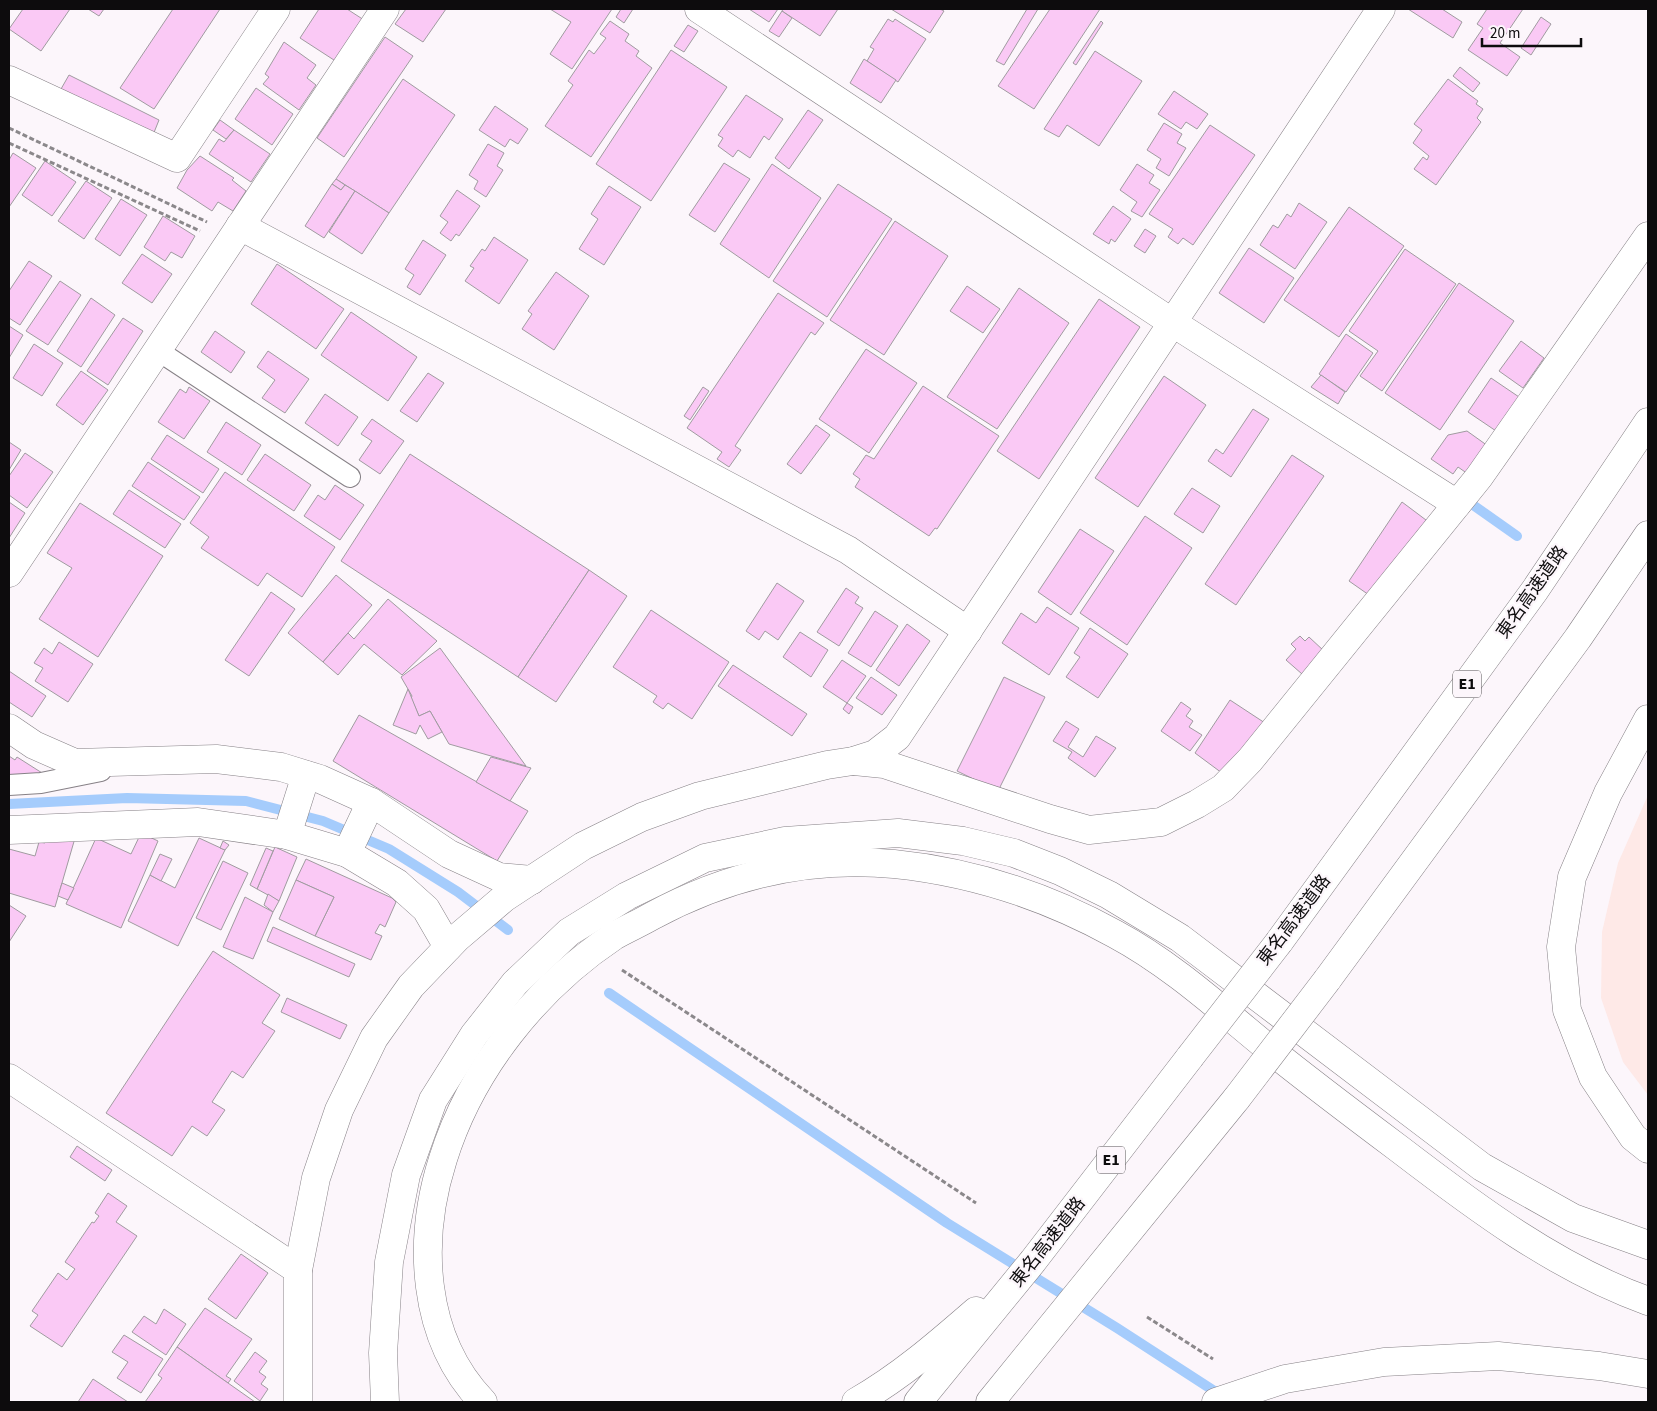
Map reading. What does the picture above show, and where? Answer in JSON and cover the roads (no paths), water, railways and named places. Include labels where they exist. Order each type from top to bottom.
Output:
[{"type":"main road","points":[[9,80],[177,158],[276,9]]},
{"type":"main road","points":[[9,573],[385,9]]},
{"type":"main road","points":[[699,9],[1173,323],[1457,504]]},
{"type":"main road","points":[[298,1402],[298,1270],[316,1178],[339,1110],[374,1038],[411,986],[452,942],[504,898],[583,846],[642,817],[700,796],[818,767],[853,761],[875,754],[897,737],[1173,323],[1378,10]]},
{"type":"main road","points":[[234,235],[848,550],[968,631]]},
{"type":"main road","points":[[853,761],[884,764],[1089,830],[1161,822],[1197,804],[1223,788],[1250,760],[1478,477],[1648,236]]},
{"type":"main road","name":"東名高速道路","points":[[918,1402],[1009,1287],[1032,1262],[1279,942],[1534,590],[1648,422]]},
{"type":"main road","points":[[990,1402],[1237,1098],[1327,980],[1578,638],[1648,535]]},
{"type":"main road","points":[[1648,719],[1608,793],[1572,877],[1561,947],[1567,1010],[1593,1077],[1633,1137],[1648,1149]]},
{"type":"main road","points":[[9,728],[34,744],[75,763],[114,763],[162,759],[216,759],[281,767],[306,775],[371,802],[449,854],[499,877],[532,880]]},
{"type":"main road","points":[[287,835],[306,775]]},
{"type":"main road","points":[[347,853],[371,802]]},
{"type":"main road","points":[[9,830],[198,822],[287,835],[347,853],[398,884],[426,909],[452,942]]},
{"type":"main road","points":[[385,1402],[383,1353],[389,1262],[406,1175],[433,1100],[474,1035],[515,983],[569,932],[627,896],[705,858],[785,840],[898,833],[963,841],[1014,853],[1060,871],[1109,895],[1180,938],[1482,1167],[1573,1218],[1648,1245]]},
{"type":"main road","points":[[483,1402],[473,1392],[448,1351],[431,1303],[428,1240],[432,1201],[444,1156],[466,1102],[492,1058],[521,1019],[563,976],[615,936],[671,906],[733,879],[813,864],[868,862],[927,868],[977,877],[1027,893],[1118,935],[1169,968],[1309,1081],[1446,1185],[1552,1257],[1628,1294],[1648,1301]]},
{"type":"main road","points":[[9,1078],[298,1270]]},
{"type":"main road","points":[[856,1402],[883,1387],[1009,1287]]},
{"type":"main road","points":[[1216,1402],[1285,1379],[1384,1362],[1489,1356],[1599,1366],[1648,1374]]},
{"type":"lane","points":[[157,350],[350,477]]},
{"type":"lane","points":[[9,785],[41,783],[162,759]]},
{"type":"waterway","points":[[1473,505],[1517,536]]},
{"type":"waterway","points":[[9,804],[127,798],[246,801],[323,821],[389,849],[458,892],[508,930]]},
{"type":"waterway","points":[[609,993],[947,1223],[1117,1328],[1222,1396]]}]
